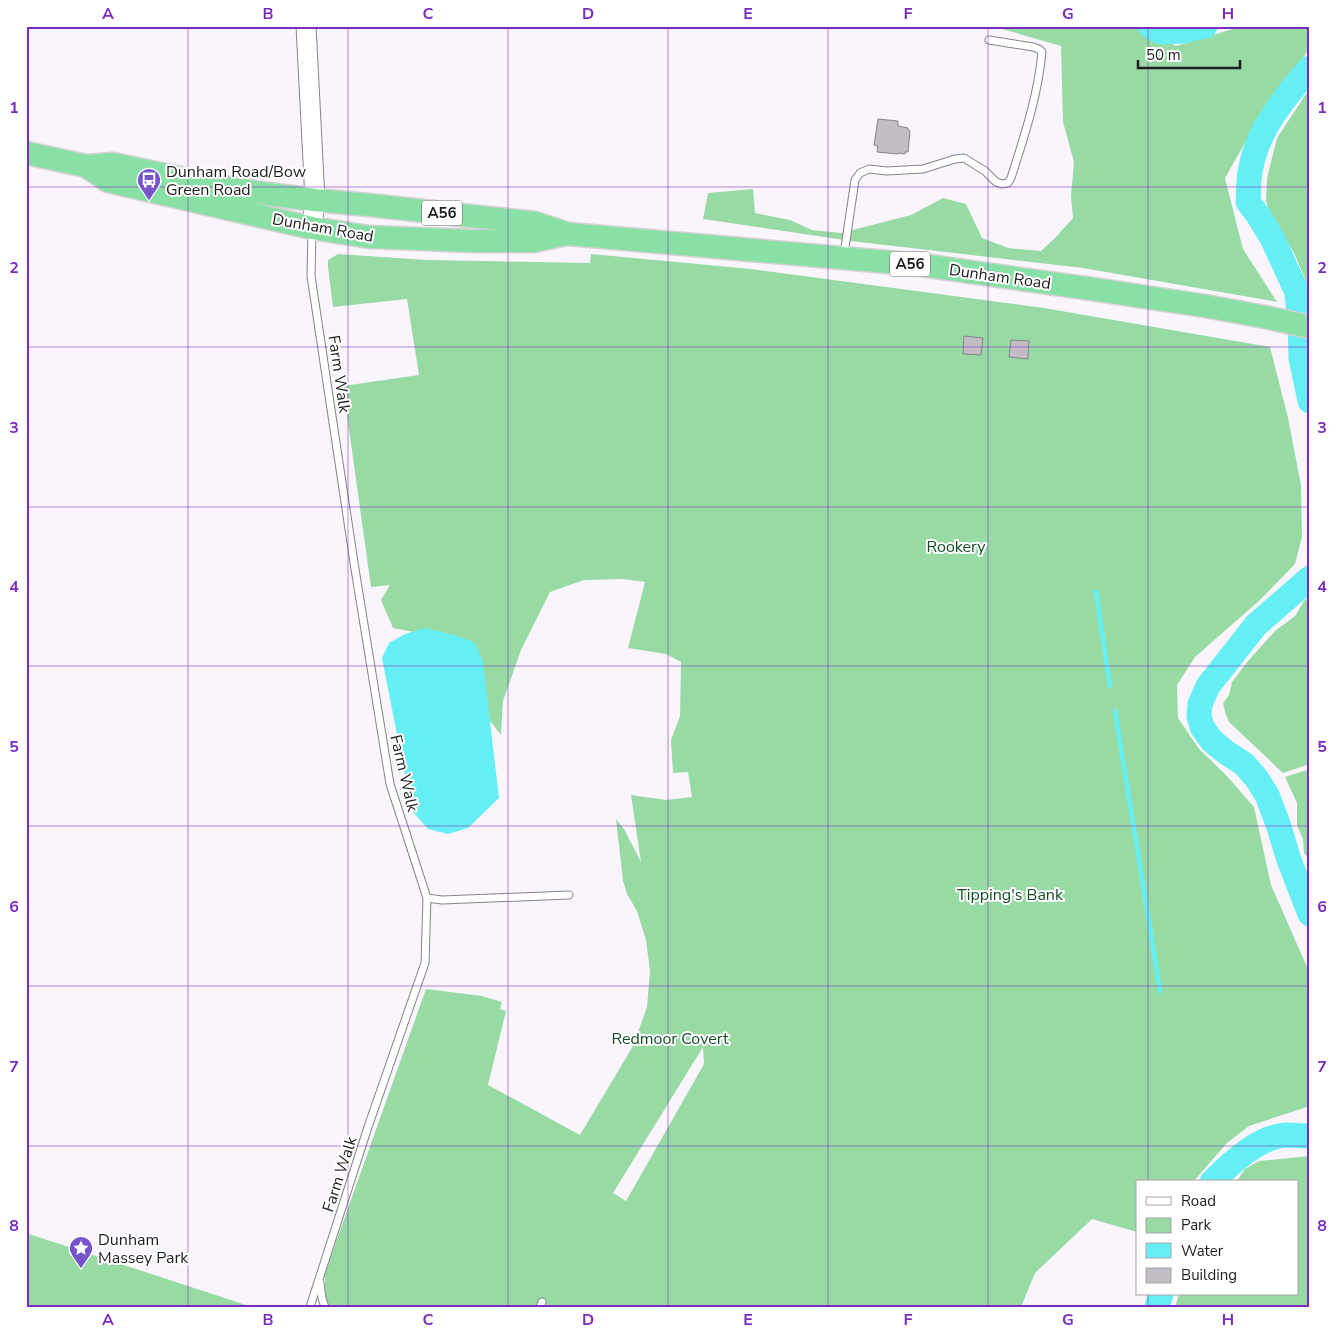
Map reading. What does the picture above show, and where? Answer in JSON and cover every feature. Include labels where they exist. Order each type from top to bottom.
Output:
[{"type":"highway","name":"Dunham Road","points":[[26,153],[86,166],[113,164],[208,184],[315,200],[535,223],[568,234],[922,265],[1205,306],[1310,327]]},
{"type":"highway","name":"Dunham Road","points":[[86,166],[108,181],[312,228],[369,236],[473,241],[534,241],[568,234]]},
{"type":"main road","points":[[306,26],[315,200],[312,228]]},
{"type":"lane","points":[[843,258],[855,180],[860,172],[869,169],[887,171],[923,169],[954,159],[964,158],[985,171],[996,182],[1008,183],[1030,120],[1042,52],[1033,47],[989,40]]},
{"type":"lane","name":"Farm Walk","points":[[310,1307],[368,1127],[425,963],[427,898],[390,784],[356,577],[311,276],[312,228]]},
{"type":"lane","points":[[427,898],[442,900],[569,895]]},
{"type":"lane","points":[[319,1280],[325,1307]]},
{"type":"green space","points":[[992,26],[1146,26],[1176,46],[1243,26],[1310,26],[1310,48],[1262,113],[1225,178],[1243,249],[1277,302],[1083,268],[851,241],[703,219],[708,193],[753,189],[755,213],[790,220],[812,230],[841,233],[911,215],[943,198],[966,204],[982,238],[1008,248],[1041,251],[1073,218],[1071,196],[1074,162],[1063,122],[1061,46]]},
{"type":"green space","points":[[1310,88],[1310,295],[1294,253],[1270,214],[1266,201],[1267,178],[1277,138]]},
{"type":"green space","points":[[338,254],[427,260],[590,263],[591,254],[751,269],[1044,308],[1270,347],[1288,418],[1301,485],[1302,537],[1295,564],[1260,600],[1195,657],[1177,685],[1178,718],[1199,749],[1226,775],[1254,807],[1271,885],[1310,970],[1310,1106],[1249,1126],[1227,1143],[1195,1180],[1136,1180],[1136,1232],[1092,1219],[1035,1273],[1021,1307],[330,1307],[325,1295],[325,1273],[426,989],[482,996],[502,1002],[500,1009],[506,1011],[488,1085],[580,1135],[633,1046],[647,1007],[650,971],[646,940],[637,911],[627,894],[623,881],[616,819],[624,829],[641,862],[631,795],[666,800],[692,797],[688,772],[673,773],[671,740],[680,716],[681,662],[666,654],[628,648],[645,582],[623,579],[584,580],[550,592],[521,650],[503,701],[501,735],[476,703],[444,638],[393,628],[381,600],[390,585],[371,587],[343,386],[419,375],[407,299],[333,307],[328,260]],"holes":[[[703,1047],[704,1064],[626,1201],[613,1193]]]},
{"type":"green space","points":[[1310,596],[1310,764],[1283,773],[1229,722],[1223,703],[1229,695],[1232,682],[1248,661],[1275,631],[1295,616],[1304,601]]},
{"type":"green space","points":[[1310,769],[1310,860],[1304,853],[1303,839],[1297,825],[1297,803],[1285,777]]},
{"type":"green space","points":[[1310,1156],[1310,1307],[1175,1307],[1178,1296],[1298,1296],[1298,1180],[1237,1180],[1245,1169],[1259,1161]]},
{"type":"green space","name":"Dunham Massey Park","points":[[26,1233],[246,1305],[247,1307],[26,1307]]},
{"type":"water","points":[[425,628],[474,642],[483,661],[499,798],[468,828],[448,834],[428,829],[412,811],[382,658],[389,643],[405,634]]},
{"type":"building","points":[[878,119],[898,121],[898,126],[908,128],[910,131],[908,152],[898,154],[877,152],[878,146],[874,145]]},
{"type":"building","points":[[964,336],[983,338],[981,355],[963,354]]},
{"type":"building","points":[[1011,340],[1029,341],[1028,359],[1009,357]]},
{"type":"waterway","points":[[1150,26],[1161,32],[1182,31],[1205,26]]},
{"type":"waterway","points":[[1310,68],[1282,102],[1266,127],[1250,171],[1248,202],[1272,238],[1297,292],[1301,358],[1310,401]]},
{"type":"waterway","points":[[1310,578],[1256,625],[1208,686],[1200,704],[1199,716],[1202,727],[1212,741],[1244,764],[1257,779],[1267,795],[1310,914]]},
{"type":"waterway","points":[[1096,591],[1110,686]]},
{"type":"waterway","points":[[1115,711],[1160,991]]},
{"type":"waterway","points":[[1214,1180],[1236,1159],[1265,1141],[1286,1135],[1310,1136]]},
{"type":"waterway","points":[[1157,1307],[1160,1296]]},
{"type":"place","name":"Dunham Road/Bow Green Road","points":[[149,201]]},
{"type":"place","name":"Dunham Massey Park","points":[[81,1269]]},
{"type":"park label","name":"Rookery","points":[[956,546]]},
{"type":"park label","name":"Tipping's Bank","points":[[1010,894]]},
{"type":"park label","name":"Redmoor Covert","points":[[670,1038]]}]
